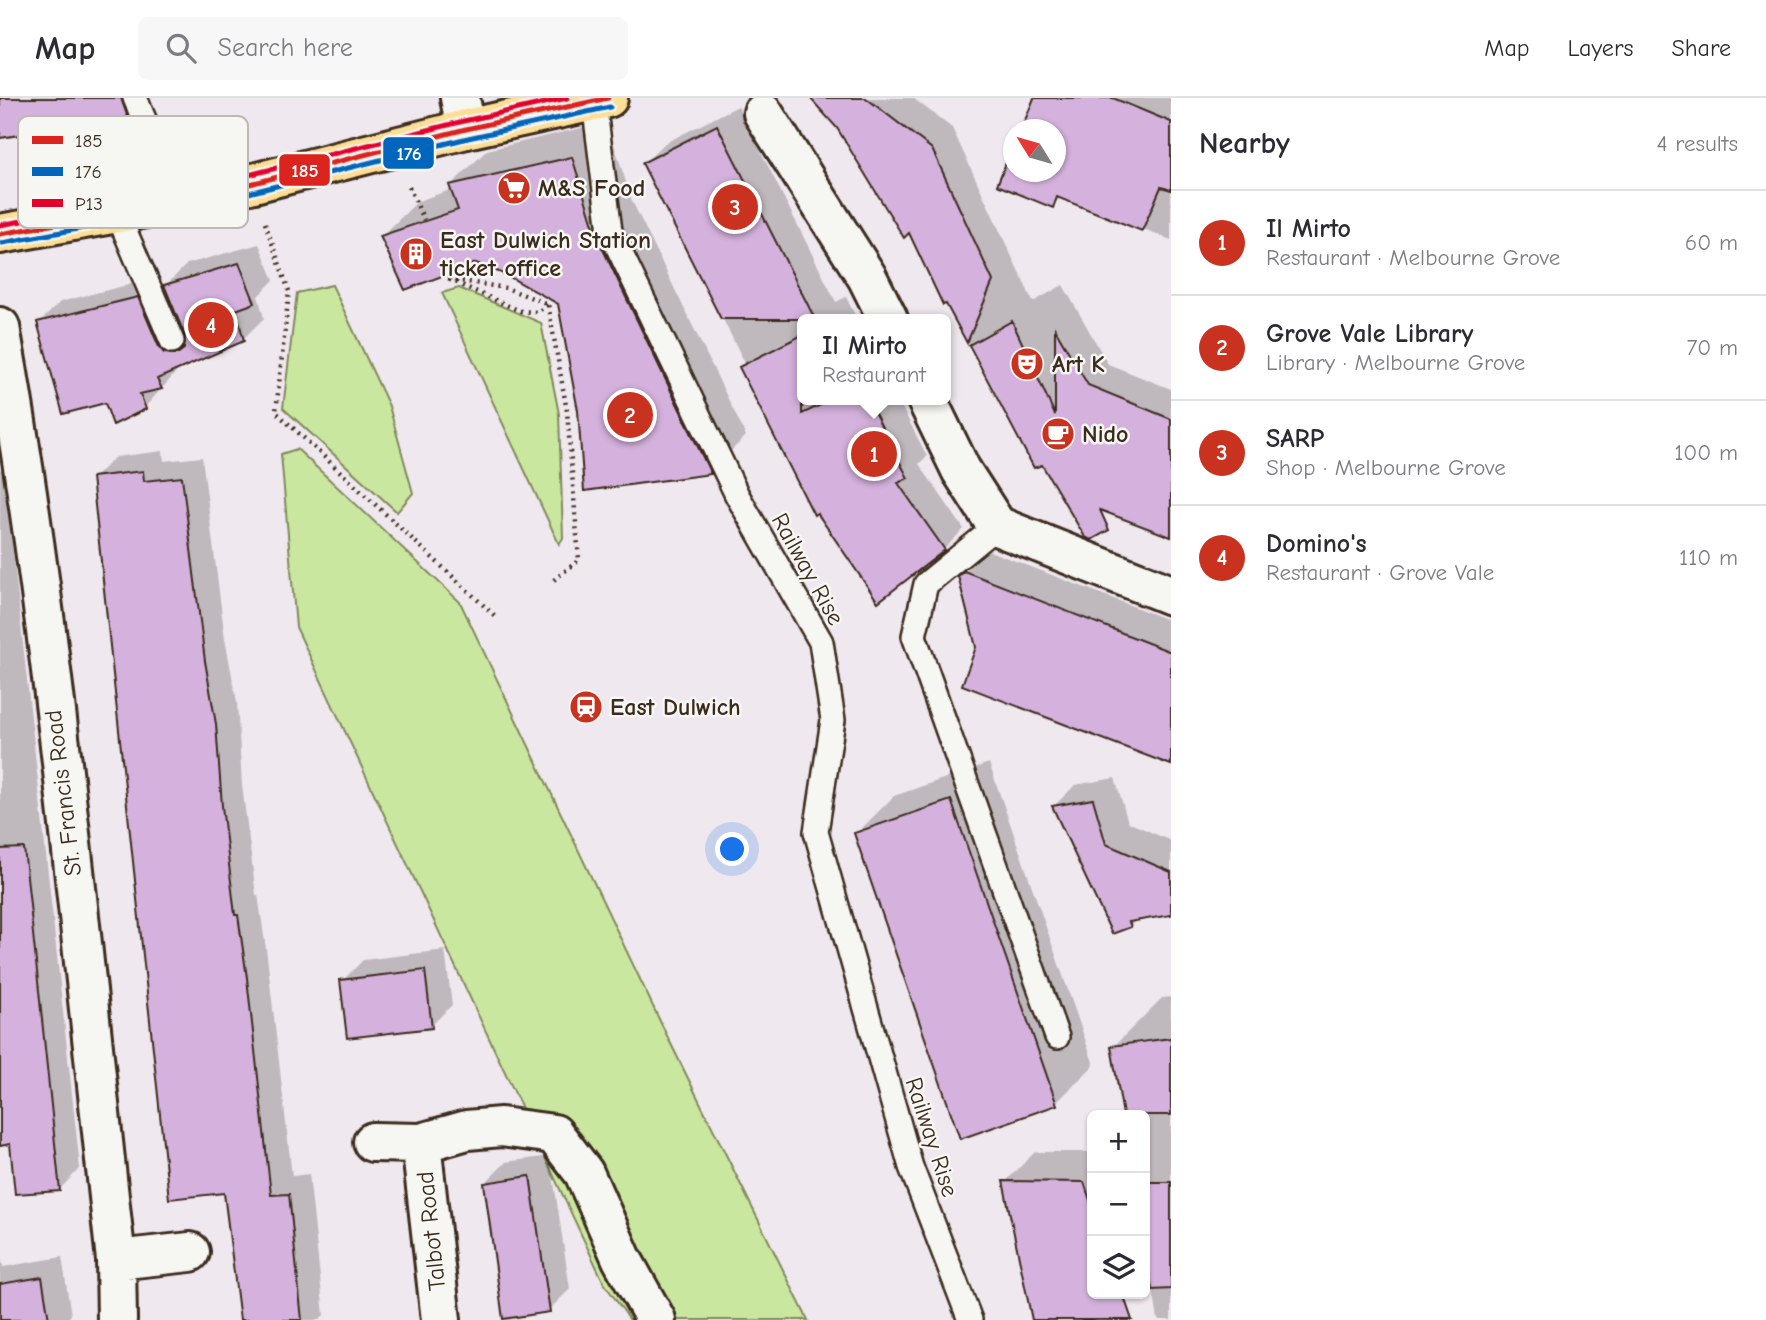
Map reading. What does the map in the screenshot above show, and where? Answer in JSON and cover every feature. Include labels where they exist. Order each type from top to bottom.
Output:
[{"type":"main road","points":[[248,183],[463,113],[601,100]]},
{"type":"main road","points":[[0,234],[37,228]]},
{"type":"street","points":[[763,113],[867,277],[886,314]]},
{"type":"street","name":"St. Francis Road","points":[[0,327],[23,457],[116,1260],[117,1320]]},
{"type":"street","points":[[930,405],[961,470],[997,526],[1171,595]]},
{"type":"street","points":[[373,1142],[421,1143],[467,1130],[501,1127],[554,1134],[584,1173],[622,1259],[656,1320]]},
{"type":"street","name":"Talbot Road","points":[[421,1143],[441,1320]]},
{"type":"street","points":[[116,1260],[190,1252]]},
{"type":"lane","points":[[135,98],[143,116]]},
{"type":"lane","name":"Railway Rise","points":[[601,100],[610,232],[737,495],[821,642],[833,720],[816,832],[911,1167],[970,1320]]},
{"type":"lane","points":[[124,228],[172,341]]},
{"type":"lane","points":[[997,526],[926,584],[914,636],[1057,1037]]},
{"type":"path","points":[[251,182],[289,291],[276,412],[495,616]]},
{"type":"path","points":[[447,276],[506,288],[548,304],[538,312],[520,311],[447,276]]},
{"type":"path","points":[[548,304],[567,411],[579,560],[550,583]]},
{"type":"green space","points":[[332,285],[389,406],[413,493],[397,512],[283,408],[297,293]]},
{"type":"green space","points":[[459,288],[541,323],[559,414],[563,538],[559,544],[442,293]]},
{"type":"green space","points":[[297,449],[460,602],[669,1040],[808,1320],[630,1320],[604,1283],[296,627],[281,454]]},
{"type":"building","points":[[0,98],[121,98],[127,116],[18,116],[18,135],[0,138]]},
{"type":"building","points":[[810,98],[866,98],[932,149],[993,281],[967,343],[946,304],[943,305],[909,233],[904,238],[837,128]]},
{"type":"building","points":[[1034,98],[1113,98],[1171,122],[1171,190],[1161,187],[1142,231],[1057,197],[1053,208],[997,185],[1003,170],[1003,182],[1066,182],[1066,119],[1025,119]]},
{"type":"building","points":[[717,125],[812,314],[797,314],[797,319],[721,319],[642,163]]},
{"type":"building","points":[[572,157],[597,237],[711,474],[584,491],[578,411],[558,304],[504,274],[476,263],[405,290],[380,236],[458,210],[449,185]]},
{"type":"building","points":[[239,263],[255,303],[236,310],[244,341],[157,379],[162,389],[140,394],[146,409],[113,425],[105,403],[63,414],[37,322],[138,297],[159,347],[164,353],[177,354],[184,349],[185,336],[164,285]]},
{"type":"building","points":[[1012,321],[1055,415],[1055,329],[1088,385],[1171,419],[1171,537],[1100,510],[1109,530],[1091,540],[1085,537],[1042,465],[1034,468],[969,345]]},
{"type":"building","points":[[797,338],[797,405],[802,405],[802,414],[821,405],[871,405],[908,478],[898,483],[945,550],[878,602],[817,513],[814,515],[739,367]]},
{"type":"building","points":[[143,471],[144,481],[182,477],[205,661],[216,724],[222,806],[235,915],[238,915],[247,978],[271,1195],[289,1194],[302,1320],[240,1320],[224,1193],[169,1199],[92,477]]},
{"type":"building","points":[[964,571],[1171,652],[1171,765],[962,685],[976,647],[958,576]]},
{"type":"building","points":[[1093,799],[1106,844],[1171,872],[1171,915],[1129,922],[1131,927],[1112,934],[1052,806]]},
{"type":"building","points":[[951,800],[1057,1105],[960,1139],[854,833]]},
{"type":"building","points":[[24,848],[60,1191],[15,1194],[10,1144],[0,1146],[0,849]]},
{"type":"building","points":[[425,970],[432,1028],[347,1038],[340,980]]},
{"type":"building","points":[[1171,1038],[1171,1115],[1150,1115],[1150,1110],[1122,1110],[1111,1046]]},
{"type":"building","points":[[530,1176],[550,1312],[503,1319],[484,1183]]},
{"type":"building","points":[[1003,1181],[1084,1182],[1087,1191],[1087,1299],[1125,1299],[1132,1320],[1032,1320]]},
{"type":"building","points":[[1150,1182],[1171,1182],[1171,1289],[1152,1290]]},
{"type":"building","points":[[42,1277],[49,1320],[0,1320],[0,1284]]},
{"type":"transit line","name":"P13","points":[[248,175],[567,98]]},
{"type":"transit line","name":"185","points":[[248,184],[466,129],[608,98]]},
{"type":"transit line","name":"176","points":[[248,193],[468,138],[610,107]]},
{"type":"transit line","name":"P13","points":[[0,225],[18,222]]},
{"type":"transit line","name":"185","points":[[0,234],[34,228]]},
{"type":"transit line","name":"176","points":[[2,243],[83,228]]},
{"type":"place","name":"M&S Food","points":[[514,188]]},
{"type":"place","name":"SARP","points":[[735,207]]},
{"type":"place","name":"East Dulwich Station ticket office","points":[[416,254]]},
{"type":"place","name":"Domino's","points":[[211,325]]},
{"type":"place","name":"Art K","points":[[1027,364]]},
{"type":"place","name":"Grove Vale Library","points":[[630,415]]},
{"type":"place","name":"Nido","points":[[1058,434]]},
{"type":"place","name":"Il Mirto","points":[[874,454]]},
{"type":"place","name":"East Dulwich","points":[[586,707]]}]
